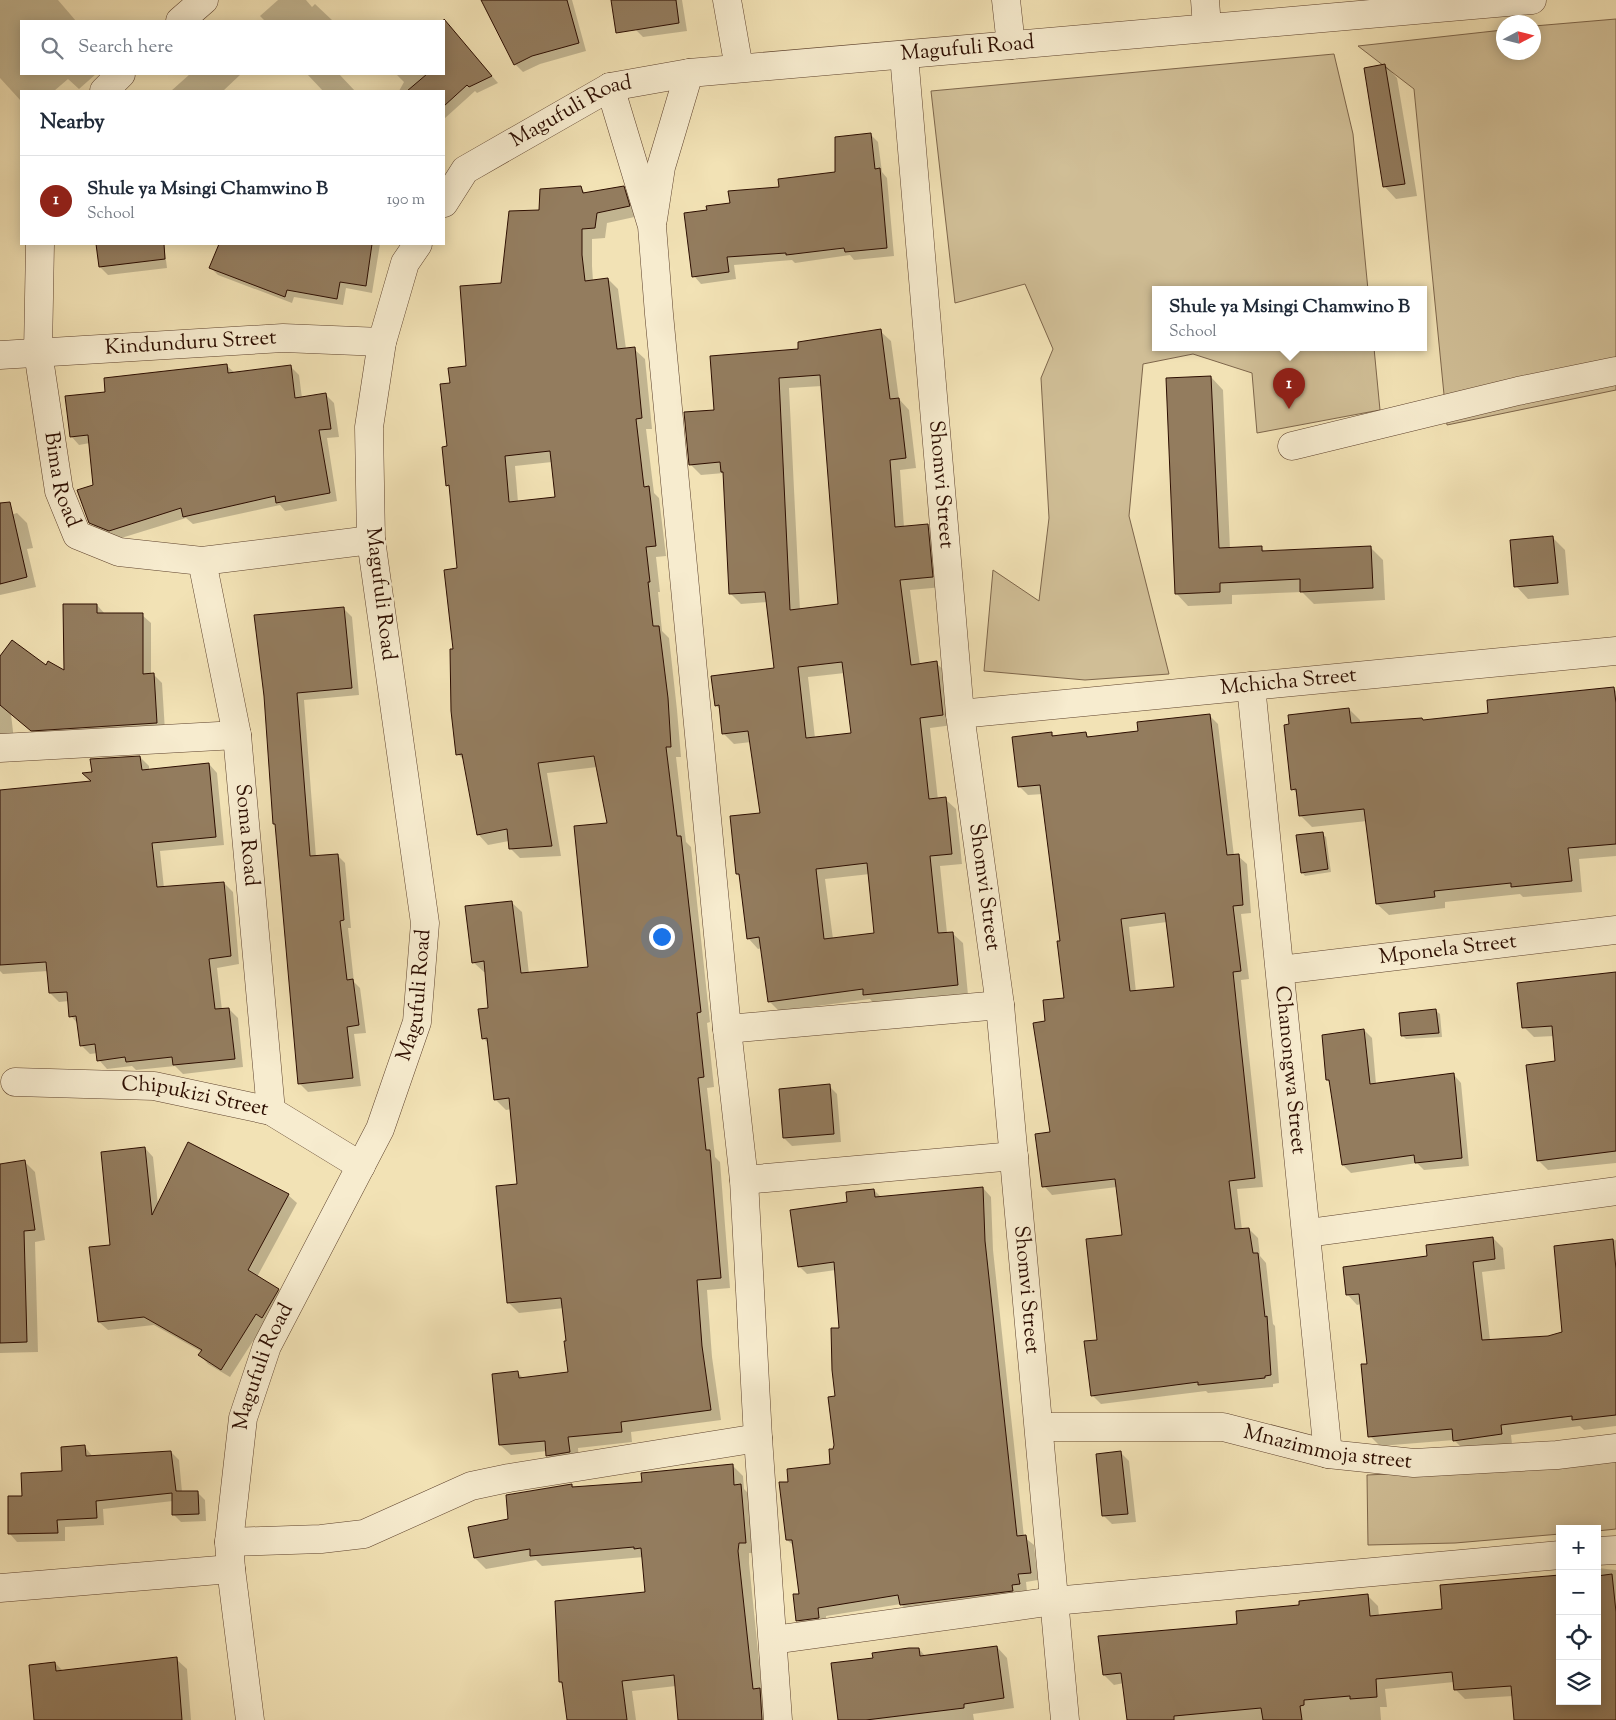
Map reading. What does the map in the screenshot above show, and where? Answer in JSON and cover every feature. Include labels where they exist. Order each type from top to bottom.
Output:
[{"type":"street","points":[[181,20],[204,0]]},
{"type":"street","points":[[727,0],[739,68]]},
{"type":"street","points":[[1006,0],[1011,45]]},
{"type":"street","points":[[1205,0],[1207,27]]},
{"type":"street","name":"Magufuli Road","points":[[445,201],[465,170],[610,87],[689,73],[739,68],[904,55],[1476,3],[1532,0]]},
{"type":"street","name":"Shomvi Street","points":[[904,55],[960,714],[1000,1005],[1065,1720]]},
{"type":"street","points":[[652,226],[661,167],[689,73]]},
{"type":"street","points":[[105,90],[120,75]]},
{"type":"street","points":[[610,87],[652,226],[727,1029],[744,1180],[758,1438],[778,1720]]},
{"type":"street","name":"Bima Road","points":[[40,245],[38,352],[59,491],[78,534],[120,552],[202,561],[371,540]]},
{"type":"street","name":"Magufuli Road","points":[[250,1720],[230,1569],[229,1542],[243,1418],[267,1346],[380,1129],[417,1022],[425,923],[371,540],[369,427],[382,342],[405,263],[417,245]]},
{"type":"street","name":"Kindunduru Street","points":[[0,355],[283,338],[382,342]]},
{"type":"street","points":[[1292,446],[1518,391],[1616,371]]},
{"type":"street","name":"Soma Road","points":[[202,561],[237,734],[271,1111]]},
{"type":"street","name":"Mchicha Street","points":[[960,714],[1616,651]]},
{"type":"street","name":"Chanongwa Street","points":[[1251,686],[1308,1233],[1328,1454]]},
{"type":"street","points":[[0,748],[237,734]]},
{"type":"street","name":"Mponela Street","points":[[1280,970],[1616,930]]},
{"type":"street","points":[[727,1029],[1000,1005]]},
{"type":"street","name":"Chipukizi Street","points":[[15,1082],[154,1086],[271,1111],[361,1166]]},
{"type":"street","points":[[744,1180],[1014,1156]]},
{"type":"street","points":[[1308,1233],[1616,1191]]},
{"type":"street","name":"Mnazimmoja street","points":[[1039,1427],[1223,1427],[1328,1454],[1414,1462],[1557,1455],[1616,1448]]},
{"type":"street","points":[[229,1542],[321,1539],[364,1534],[471,1486],[509,1478],[758,1438]]},
{"type":"street","points":[[1601,1551],[1616,1550]]},
{"type":"street","points":[[773,1640],[1054,1601],[1556,1555]]},
{"type":"street","points":[[0,1588],[230,1569]]},
{"type":"shaded area","points":[[1616,19],[1616,390],[1447,425],[1414,89],[1358,46],[1496,31],[1496,60],[1541,60],[1541,25]]},
{"type":"shaded area","points":[[1334,54],[1353,134],[1368,286],[1152,286],[1152,351],[1374,351],[1380,410],[1257,433],[1252,373],[1193,354],[1143,364],[1129,516],[1169,674],[1085,680],[984,671],[993,570],[1039,601],[1049,518],[1041,378],[1053,349],[1025,284],[955,303],[931,91]]},
{"type":"shaded area","points":[[1616,1459],[1616,1529],[1601,1531],[1601,1525],[1556,1525],[1556,1534],[1455,1543],[1368,1545],[1367,1475],[1536,1467]]},
{"type":"building","points":[[481,0],[567,0],[579,43],[532,56],[514,65]]},
{"type":"building","points":[[611,0],[676,0],[679,23],[616,33]]},
{"type":"building","points":[[445,20],[492,76],[469,87],[467,85],[445,105],[445,90],[408,90],[426,75],[445,75]]},
{"type":"building","points":[[1385,64],[1405,184],[1383,187],[1364,68]]},
{"type":"building","points":[[871,133],[875,169],[880,168],[887,248],[845,252],[844,248],[786,255],[786,253],[727,257],[729,272],[692,277],[684,213],[707,210],[706,206],[730,203],[728,191],[779,187],[778,179],[835,172],[835,137]]},
{"type":"building","points":[[581,186],[583,193],[624,186],[630,206],[597,213],[595,228],[582,229],[582,255],[585,281],[608,278],[617,349],[635,347],[642,418],[636,419],[644,487],[649,486],[656,546],[646,547],[650,582],[648,582],[653,626],[659,626],[668,698],[671,747],[666,747],[677,836],[681,836],[701,1012],[697,1013],[704,1077],[698,1078],[706,1150],[710,1150],[721,1278],[697,1280],[702,1346],[711,1410],[621,1422],[622,1432],[568,1437],[570,1452],[546,1456],[545,1441],[499,1445],[492,1374],[518,1371],[519,1378],[568,1372],[561,1298],[507,1303],[496,1186],[517,1184],[509,1098],[494,1100],[487,1038],[482,1039],[478,1009],[488,1008],[484,961],[472,963],[465,906],[512,901],[521,973],[588,967],[574,826],[607,823],[594,756],[538,763],[552,846],[509,849],[507,829],[477,835],[462,754],[456,755],[451,711],[450,649],[453,649],[444,570],[457,568],[449,485],[446,486],[442,447],[447,446],[440,384],[450,383],[448,368],[466,366],[460,286],[501,283],[509,211],[539,210],[540,189]],"holes":[[[550,451],[555,497],[509,502],[505,456]]]},
{"type":"building","points":[[96,245],[164,245],[165,259],[99,267]]},
{"type":"building","points":[[219,245],[372,245],[366,286],[340,282],[337,299],[287,290],[285,297],[209,268]]},
{"type":"building","points":[[881,329],[890,399],[899,398],[906,458],[890,460],[895,527],[928,524],[933,577],[900,580],[911,665],[937,661],[943,715],[920,718],[929,799],[946,797],[952,854],[930,856],[938,933],[953,932],[958,985],[863,995],[863,989],[768,1002],[759,937],[747,939],[739,874],[736,874],[730,816],[760,813],[748,731],[722,734],[719,705],[715,706],[711,676],[774,668],[765,592],[729,594],[723,472],[721,472],[720,462],[689,465],[684,412],[714,410],[710,356],[798,349],[798,342]],"holes":[[[820,375],[838,604],[790,610],[779,378]],[[842,662],[851,733],[806,738],[798,667]],[[867,863],[874,933],[824,939],[816,869]]]},
{"type":"building","points":[[227,364],[228,373],[291,365],[295,398],[326,393],[331,429],[319,430],[330,493],[276,503],[275,496],[183,517],[181,508],[109,531],[89,523],[77,490],[93,485],[88,435],[70,437],[65,396],[105,392],[104,378]]},
{"type":"building","points":[[1211,376],[1219,548],[1262,546],[1262,551],[1371,546],[1373,588],[1300,592],[1300,579],[1220,583],[1220,592],[1175,594],[1166,378]]},
{"type":"building","points":[[10,502],[27,577],[0,584],[0,503]]},
{"type":"building","points":[[1553,536],[1558,583],[1514,587],[1510,540]]},
{"type":"building","points":[[63,604],[97,604],[97,613],[143,613],[143,674],[154,673],[157,723],[31,731],[0,705],[0,656],[12,640],[46,665],[48,661],[64,670]]},
{"type":"building","points":[[344,607],[352,688],[297,693],[310,856],[338,854],[344,920],[340,921],[347,980],[353,979],[359,1025],[347,1027],[353,1078],[298,1084],[275,824],[273,824],[264,696],[254,615]]},
{"type":"building","points":[[1614,687],[1616,703],[1616,844],[1568,848],[1572,881],[1511,887],[1511,883],[1434,891],[1435,897],[1376,904],[1364,809],[1299,816],[1296,789],[1291,790],[1284,725],[1289,724],[1288,715],[1349,708],[1351,723],[1422,718],[1423,720],[1488,713],[1487,700]]},
{"type":"building","points":[[1210,714],[1227,855],[1239,854],[1243,905],[1233,906],[1241,971],[1233,972],[1255,1178],[1229,1181],[1235,1229],[1249,1228],[1253,1253],[1258,1253],[1265,1317],[1267,1316],[1271,1375],[1265,1376],[1265,1378],[1198,1385],[1198,1382],[1091,1396],[1084,1341],[1097,1340],[1086,1239],[1122,1235],[1115,1179],[1042,1187],[1035,1134],[1050,1132],[1033,1023],[1045,1021],[1043,1000],[1064,998],[1057,941],[1060,941],[1040,785],[1018,787],[1012,737],[1052,732],[1052,736],[1086,732],[1087,737],[1138,731],[1137,722]],"holes":[[[1165,913],[1174,987],[1130,991],[1121,919]]]},
{"type":"building","points":[[140,756],[142,770],[209,763],[216,837],[152,843],[157,887],[224,882],[231,956],[209,959],[215,1009],[229,1008],[235,1059],[173,1065],[172,1057],[126,1062],[125,1057],[97,1061],[95,1044],[80,1046],[76,1016],[69,1017],[67,992],[49,993],[46,962],[0,965],[0,790],[91,781],[82,773],[92,772],[90,759]]},
{"type":"building","points":[[1323,832],[1328,869],[1301,873],[1296,835]]},
{"type":"building","points":[[1616,972],[1616,1151],[1537,1161],[1526,1065],[1555,1061],[1552,1026],[1522,1028],[1517,983]]},
{"type":"building","points":[[1436,1009],[1439,1033],[1401,1036],[1399,1013]]},
{"type":"building","points":[[1364,1029],[1370,1084],[1454,1073],[1462,1158],[1415,1163],[1414,1155],[1342,1165],[1329,1080],[1326,1080],[1322,1035]]},
{"type":"building","points":[[830,1084],[834,1134],[783,1138],[779,1089]]},
{"type":"building","points":[[188,1142],[289,1194],[248,1270],[279,1289],[262,1318],[256,1314],[221,1370],[198,1355],[202,1350],[144,1317],[98,1322],[89,1247],[110,1245],[101,1152],[145,1147],[152,1215]]},
{"type":"building","points":[[25,1160],[35,1230],[24,1231],[27,1342],[0,1343],[0,1164]]},
{"type":"building","points":[[983,1187],[985,1241],[1017,1536],[1026,1535],[1031,1573],[1018,1574],[1020,1584],[1012,1585],[1013,1591],[900,1605],[898,1595],[818,1608],[819,1618],[796,1621],[793,1594],[799,1594],[792,1540],[786,1540],[779,1482],[788,1482],[787,1469],[830,1464],[829,1449],[833,1449],[834,1445],[828,1397],[835,1396],[831,1328],[839,1328],[834,1262],[798,1267],[790,1210],[847,1202],[846,1192],[874,1189],[875,1197]]},
{"type":"building","points":[[1493,1237],[1495,1259],[1473,1262],[1482,1340],[1548,1336],[1562,1332],[1554,1246],[1613,1239],[1616,1269],[1616,1415],[1572,1420],[1572,1416],[1501,1425],[1502,1434],[1453,1441],[1452,1429],[1368,1437],[1361,1364],[1367,1364],[1359,1294],[1346,1295],[1343,1267],[1427,1256],[1426,1245]]},
{"type":"building","points":[[85,1445],[86,1456],[171,1451],[176,1491],[198,1491],[199,1514],[172,1515],[172,1493],[96,1501],[97,1518],[57,1520],[58,1533],[8,1534],[8,1496],[22,1496],[21,1473],[62,1471],[61,1447]]},
{"type":"building","points":[[1121,1451],[1128,1514],[1102,1516],[1096,1454]]},
{"type":"building","points":[[733,1464],[734,1485],[741,1484],[746,1543],[739,1543],[738,1551],[753,1689],[760,1688],[762,1720],[678,1720],[674,1675],[622,1681],[627,1720],[567,1720],[562,1682],[559,1682],[555,1601],[645,1592],[641,1548],[634,1549],[634,1547],[530,1556],[530,1549],[474,1558],[468,1527],[508,1519],[506,1495],[572,1484],[572,1487],[642,1482],[641,1473]]},
{"type":"building","points":[[1612,1574],[1616,1612],[1616,1720],[1514,1720],[1511,1686],[1454,1690],[1452,1672],[1376,1679],[1377,1697],[1350,1699],[1350,1696],[1304,1700],[1304,1705],[1300,1706],[1302,1720],[1263,1720],[1261,1708],[1174,1716],[1174,1720],[1127,1720],[1121,1673],[1103,1675],[1098,1636],[1237,1624],[1236,1611],[1299,1605],[1299,1601],[1368,1594],[1370,1616],[1442,1609],[1440,1585],[1556,1575],[1556,1705],[1601,1705],[1601,1575]]},
{"type":"building","points":[[997,1646],[1004,1698],[964,1704],[964,1708],[866,1720],[838,1720],[831,1663],[873,1658],[872,1653],[909,1648],[919,1648],[920,1656]]},
{"type":"building","points":[[177,1657],[182,1720],[34,1720],[29,1665],[55,1662],[56,1671]]},
{"type":"place","name":"Shule ya Msingi Chamwino B","points":[[1289,409]]}]
